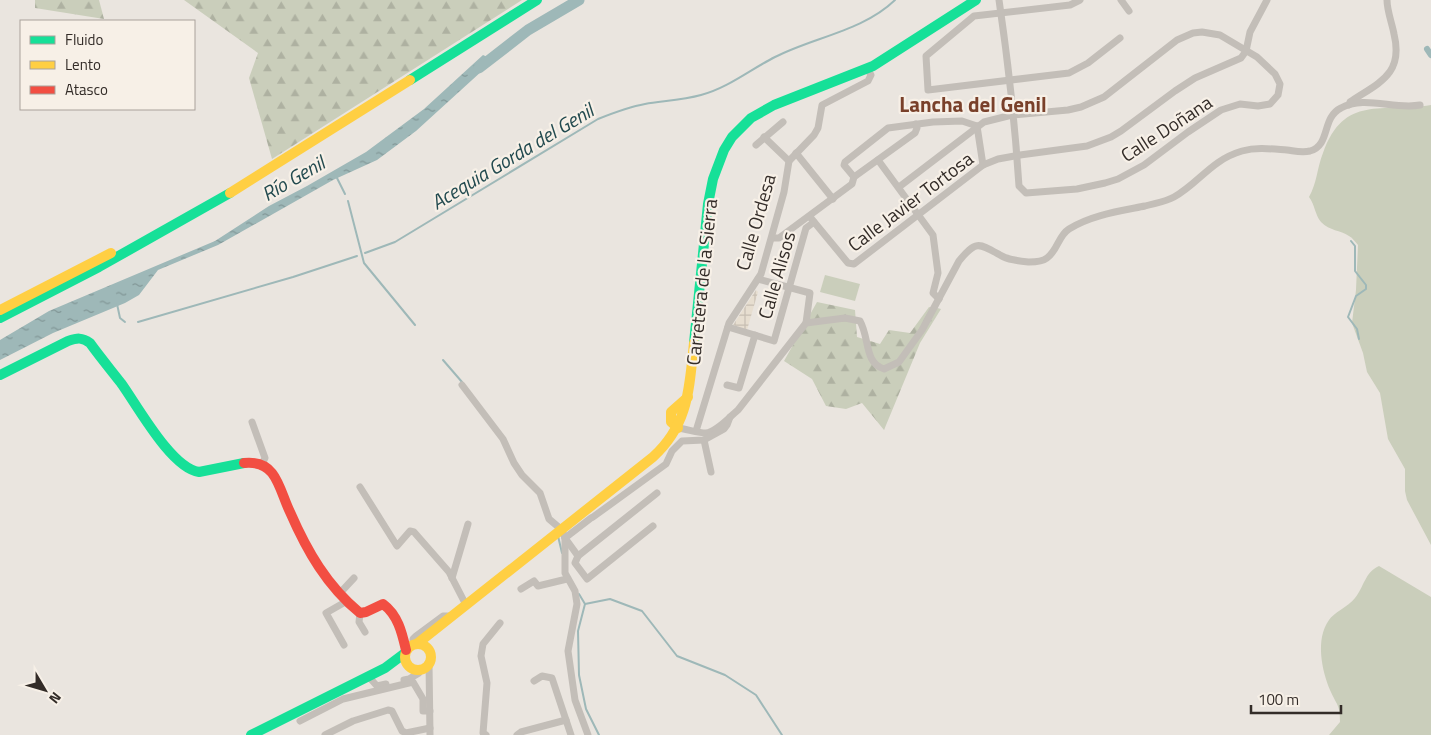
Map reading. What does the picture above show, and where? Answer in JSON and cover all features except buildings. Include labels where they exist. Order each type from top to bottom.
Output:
[{"type":"street","points":[[0,310],[228,193],[537,0]]},
{"type":"street","name":"Carretera de la Sierra","points":[[867,68],[965,0]]},
{"type":"street","name":"Carretera de la Sierra","points":[[441,626],[466,604],[563,534],[666,446],[678,428],[688,397],[708,204],[713,179],[724,150],[742,126],[760,112],[874,66],[976,0]]},
{"type":"street","name":"Calle Doñana","points":[[999,0],[1019,186],[1026,193],[1092,187],[1118,178],[1144,165],[1221,110],[1240,104],[1265,106],[1275,100],[1280,90],[1278,79],[1257,57],[1246,51]]},
{"type":"street","points":[[1080,0],[974,16],[926,56],[928,90],[1069,74],[1088,63],[1120,38]]},
{"type":"street","points":[[1121,0],[1129,11]]},
{"type":"street","points":[[899,187],[977,126],[994,118],[1068,110],[1093,103],[1104,97],[1177,40],[1193,33],[1211,32],[1220,35],[1246,51],[1250,32],[1267,0]]},
{"type":"street","points":[[1350,105],[1350,102],[1386,78],[1394,66],[1397,44],[1387,0]]},
{"type":"street","name":"Calle Javier Tortosa","points":[[812,219],[851,265],[854,264],[983,165],[998,159],[1087,146],[1111,137],[1195,78],[1241,58],[1246,51]]},
{"type":"street","name":"Calle Ordesa","points":[[696,430],[728,327],[761,274],[784,192],[788,160],[807,143],[818,128],[822,105],[868,81],[871,76],[867,68]]},
{"type":"street","points":[[806,323],[845,318],[860,322],[865,330],[869,356],[877,367],[884,370],[899,362],[922,330],[940,300],[959,261],[965,253],[975,246],[988,247],[1000,255],[1014,260],[1028,262],[1044,260],[1055,249],[1062,234],[1076,225],[1109,214],[1172,198],[1215,164],[1234,154],[1259,148],[1303,152],[1314,149],[1323,141],[1327,124],[1333,114],[1343,106],[1362,103],[1410,107],[1420,106]]},
{"type":"street","name":"Calle Ordesa","points":[[756,146],[764,136],[783,122]]},
{"type":"street","points":[[854,177],[844,165],[845,162],[888,128],[934,122],[962,122],[977,126]]},
{"type":"street","points":[[772,238],[779,238],[812,219],[852,184],[854,177],[915,133],[916,124]]},
{"type":"street","points":[[977,126],[983,165]]},
{"type":"street","name":"Calle Ordesa","points":[[764,136],[788,160]]},
{"type":"street","points":[[796,153],[833,199]]},
{"type":"street","points":[[878,160],[933,235],[938,273],[933,293],[940,300]]},
{"type":"street","points":[[0,318],[154,237],[216,202],[228,193]]},
{"type":"street","name":"Calle Alisos","points":[[755,335],[774,341],[806,228],[812,219]]},
{"type":"street","points":[[678,428],[706,433],[730,417],[752,393],[806,323],[810,294],[758,279]]},
{"type":"street","points":[[0,314],[17,305],[26,296]]},
{"type":"street","points":[[727,384],[739,388],[755,335],[728,327]]},
{"type":"street","points":[[0,375],[68,341],[78,338],[84,339],[90,343],[175,457],[195,472],[234,464],[255,462],[262,464],[272,474],[290,514],[327,580],[360,612],[366,612],[383,604],[387,606],[411,647]]},
{"type":"street","points":[[462,385],[503,439],[514,464],[540,493],[549,520],[563,534],[578,556]]},
{"type":"street","points":[[563,534],[592,518],[666,464],[672,451],[682,442],[704,440],[724,430],[728,425],[730,417]]},
{"type":"street","points":[[252,422],[265,458],[262,464]]},
{"type":"street","points":[[704,440],[711,472]]},
{"type":"street","points":[[360,487],[397,546],[410,531],[414,532],[452,578],[466,604]]},
{"type":"street","points":[[653,526],[587,579],[575,563],[578,556],[657,493]]},
{"type":"street","points":[[452,578],[468,524]]},
{"type":"street","points":[[563,534],[565,574],[575,591],[577,604],[568,651],[575,700],[588,735]]},
{"type":"street","points":[[340,593],[354,578]]},
{"type":"street","points":[[521,589],[534,581],[538,586],[568,579]]},
{"type":"street","points":[[344,645],[326,613],[347,601]]},
{"type":"street","points":[[360,612],[359,622],[365,632]]},
{"type":"street","points":[[325,735],[353,721],[388,710],[392,711],[402,731],[406,734],[430,732],[429,685],[420,667],[405,660],[416,636],[443,616],[451,616]]},
{"type":"street","points":[[486,735],[483,733],[487,683],[480,656],[482,644],[500,623]]},
{"type":"street","points":[[251,735],[386,668],[411,647],[441,626]]},
{"type":"street","points":[[386,668],[420,667],[431,658],[429,650],[441,626]]},
{"type":"street","points":[[411,647],[425,646],[429,650]]},
{"type":"street","points":[[368,676],[377,686],[409,679],[419,673],[420,667]]},
{"type":"street","points":[[534,681],[542,676],[552,678],[571,735]]},
{"type":"street","points":[[300,721],[343,699],[414,682],[423,699],[423,711],[430,711]]},
{"type":"street","points":[[517,735],[521,732],[566,720]]},
{"type":"green space","points":[[35,0],[99,0],[104,19],[35,8]]},
{"type":"green space","points":[[184,0],[522,0],[272,159],[249,78],[258,53]]},
{"type":"green space","points":[[1431,105],[1431,545],[1407,500],[1405,469],[1388,439],[1380,393],[1367,372],[1363,353],[1352,323],[1358,245],[1346,234],[1321,222],[1309,197],[1323,153],[1332,134],[1342,122],[1353,114],[1366,110]]},
{"type":"green space","points":[[825,275],[860,284],[855,301],[820,292]]},
{"type":"green space","points":[[817,302],[855,310],[857,337],[880,344],[889,330],[910,333],[929,307],[941,309],[920,343],[884,430],[862,403],[846,409],[826,406],[812,379],[784,361]]},
{"type":"green space","points":[[1379,566],[1431,597],[1431,735],[1329,735],[1340,722],[1340,716],[1338,705],[1324,674],[1321,655],[1322,636],[1331,617],[1352,601],[1371,572]]},
{"type":"shaded area","points":[[756,290],[758,292],[747,330],[733,325]]},
{"type":"water","points":[[483,55],[494,60],[416,131],[377,160],[333,180],[218,245],[158,270],[139,295],[125,303],[53,333],[0,360],[0,340],[49,311],[215,241],[269,206],[366,152],[424,109]]},
{"type":"waterway","name":"Río Genil","points":[[479,68],[528,30],[579,0]]},
{"type":"waterway","name":"Acequia Gorda del Genil","points":[[365,253],[395,242],[598,119],[639,105],[687,98],[711,92],[790,50],[868,19],[882,11],[895,0]]},
{"type":"waterway","points":[[1427,49],[1431,55]]},
{"type":"waterway","points":[[337,178],[345,194]]},
{"type":"waterway","points":[[348,201],[364,263],[415,325]]},
{"type":"waterway","points":[[1351,241],[1355,246],[1355,271],[1366,285],[1366,289],[1356,296],[1348,317],[1357,329],[1359,339]]},
{"type":"waterway","name":"Acequia Gorda del Genil","points":[[138,322],[293,277],[357,256]]},
{"type":"waterway","name":"Acequia Gorda del Genil","points":[[117,304],[120,318],[125,322]]},
{"type":"waterway","points":[[443,360],[462,382]]},
{"type":"waterway","points":[[558,536],[562,553]]},
{"type":"waterway","points":[[579,594],[585,604],[578,631],[579,675],[586,709],[599,735]]},
{"type":"waterway","points":[[585,604],[610,599],[642,611],[677,656],[725,675],[756,695],[782,735]]},
{"type":"traffic: fast","points":[[410,80],[537,0]]},
{"type":"traffic: fast","points":[[694,343],[708,204],[713,179],[724,150],[732,137],[751,118],[774,105],[873,66],[976,0]]},
{"type":"traffic: fast","points":[[0,318],[99,267],[230,193]]},
{"type":"traffic: fast","points":[[0,375],[68,341],[82,339],[90,343],[121,383],[166,448],[177,460],[188,468],[199,472],[244,463]]},
{"type":"traffic: fast","points":[[251,735],[385,668],[405,653]]},
{"type":"traffic: slow","points":[[230,193],[410,80]]},
{"type":"traffic: slow","points":[[0,310],[111,253]]},
{"type":"traffic: slow","points":[[418,643],[653,457],[665,445],[674,432],[685,405],[691,376],[694,343]]},
{"type":"traffic: slow","points":[[678,428],[671,422],[671,412],[688,397]]},
{"type":"traffic: slow","points":[[418,644],[427,648],[431,657],[427,666],[418,670],[409,666],[405,657],[409,648],[418,644]]},
{"type":"traffic: jam","points":[[244,463],[259,464],[272,473],[303,540],[328,579],[348,603],[360,613],[383,604],[388,608],[399,625],[406,650]]},
{"type":"district","name":"Lancha del Genil","points":[[973,104]]}]
